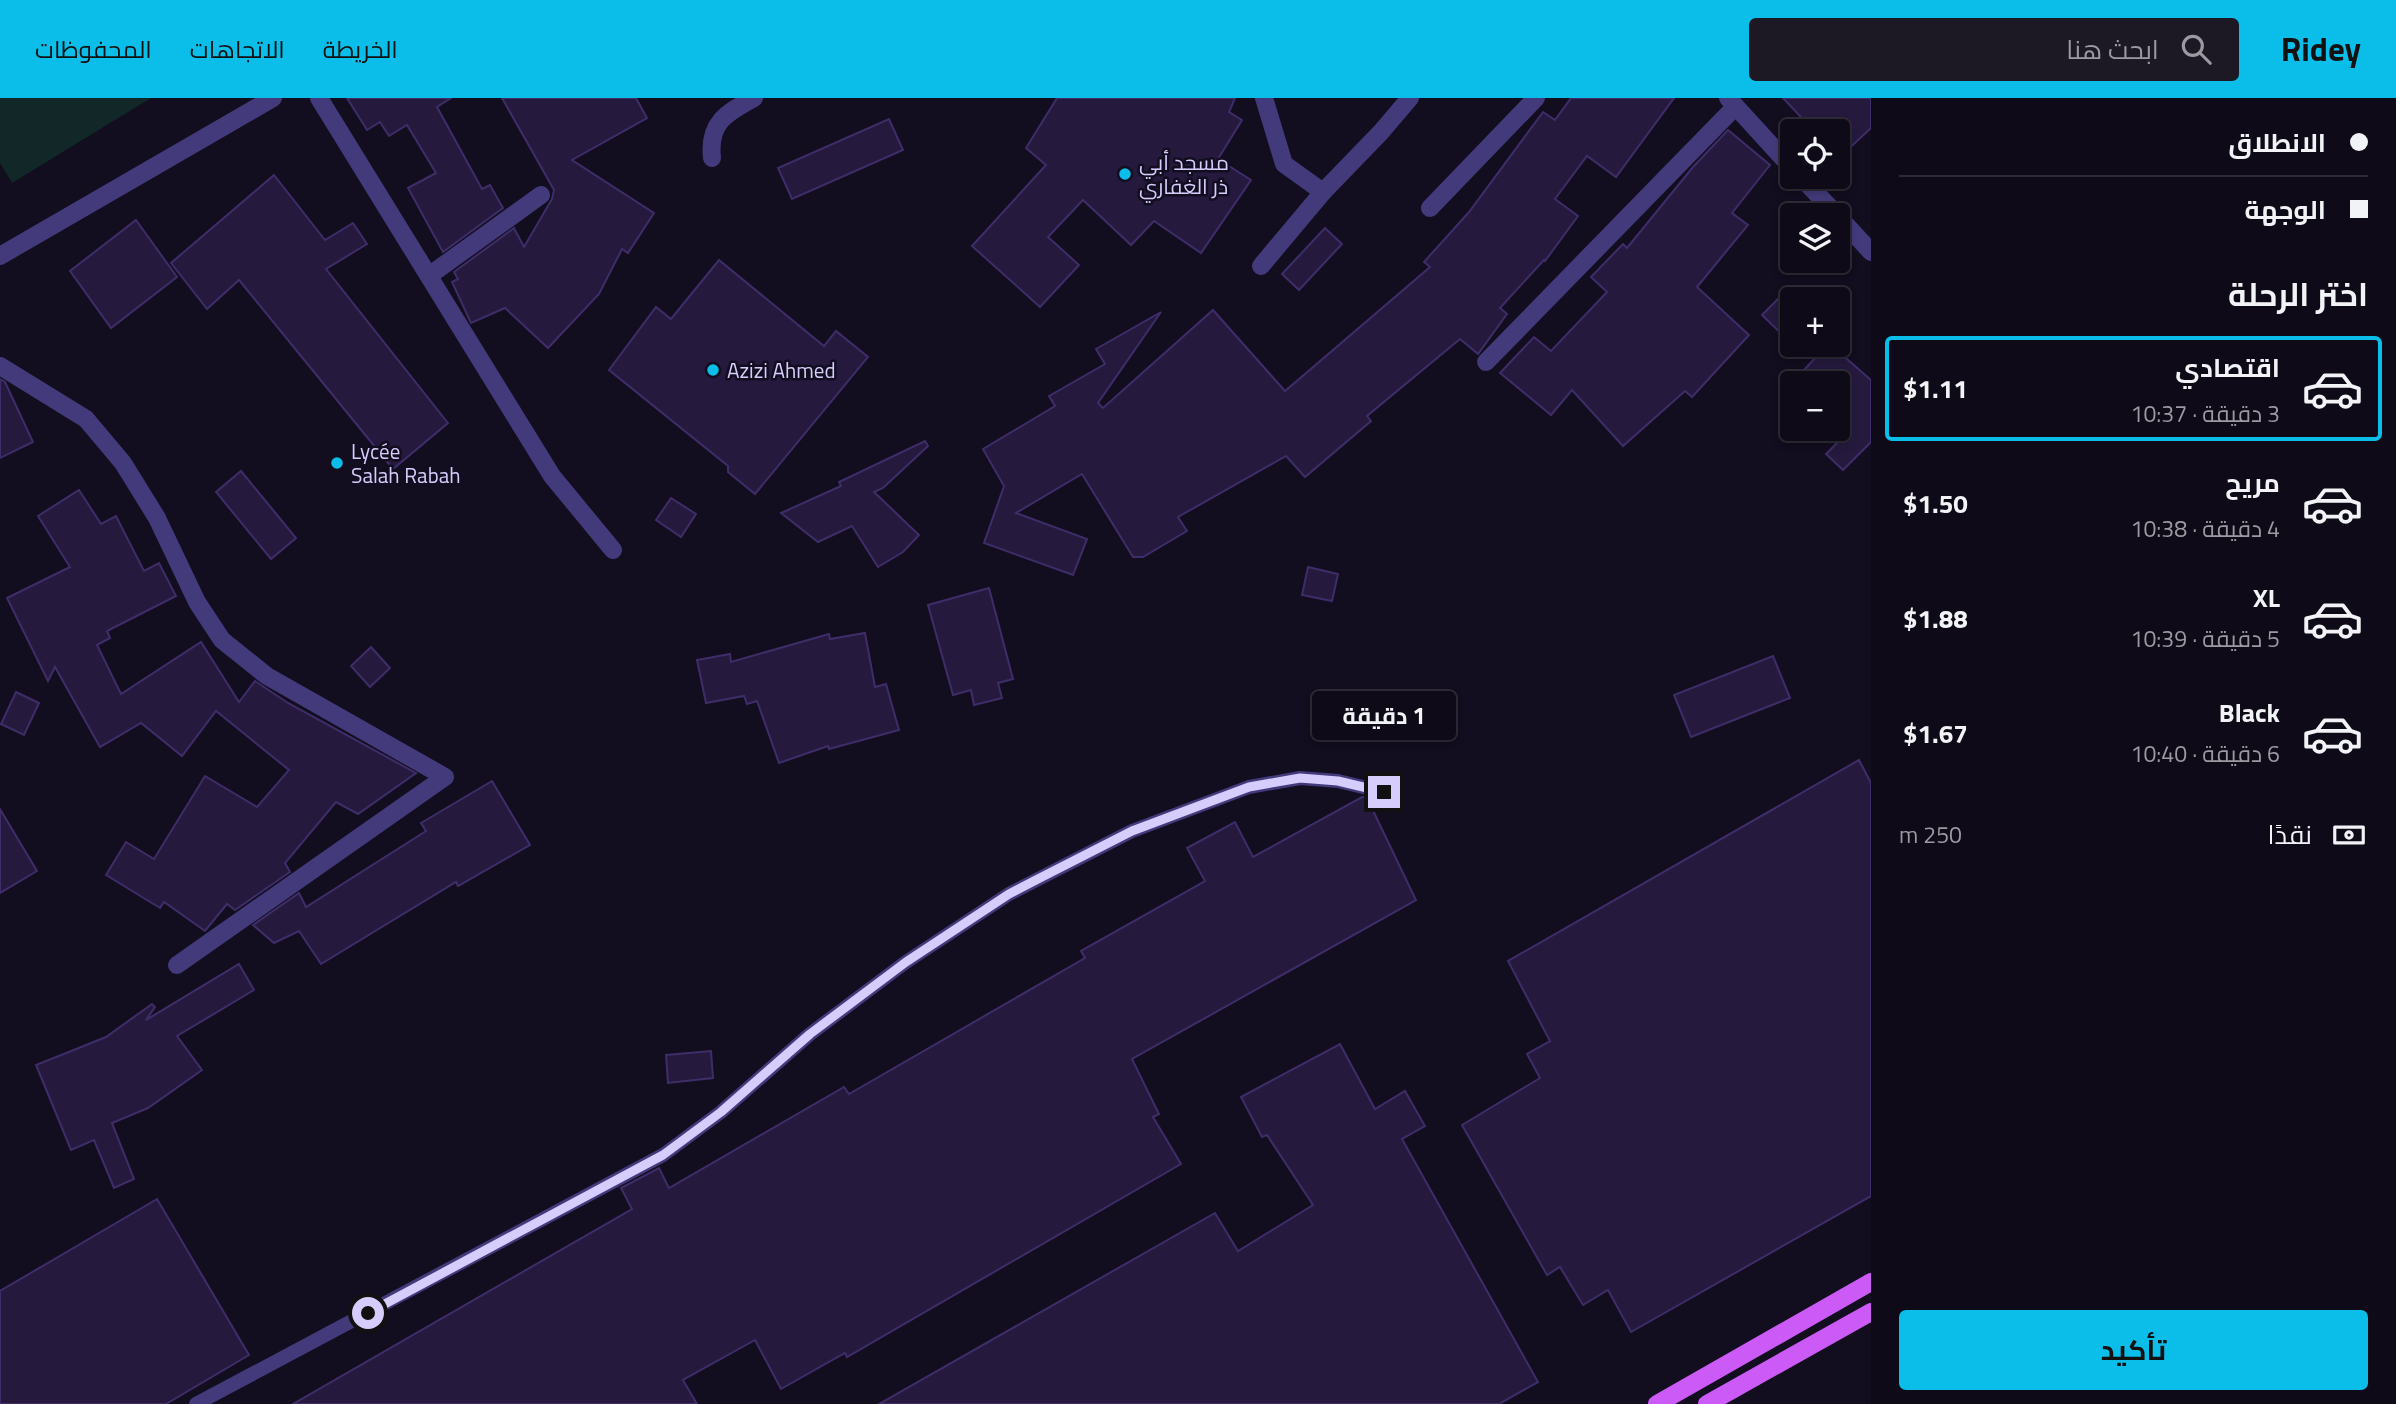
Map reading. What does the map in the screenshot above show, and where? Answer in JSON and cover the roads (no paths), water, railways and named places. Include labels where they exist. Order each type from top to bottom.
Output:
[{"type":"main road","points":[[1657,1404],[1871,1282]]},
{"type":"main road","points":[[1707,1404],[1871,1312]]},
{"type":"street","points":[[0,256],[274,98]]},
{"type":"street","points":[[319,98],[551,476],[613,550]]},
{"type":"street","points":[[712,158],[710,139],[726,114],[754,98]]},
{"type":"street","points":[[1264,98],[1284,164],[1323,192]]},
{"type":"street","points":[[1261,266],[1323,192],[1410,98]]},
{"type":"street","points":[[1430,208],[1536,98]]},
{"type":"street","points":[[1486,362],[1731,102],[1780,155]]},
{"type":"street","points":[[1812,189],[1825,203]]},
{"type":"street","points":[[430,275],[541,195]]},
{"type":"street","points":[[1850,230],[1871,252]]},
{"type":"street","points":[[0,366],[86,419],[123,463],[157,518],[197,601],[222,640],[267,676],[445,777],[177,965]]},
{"type":"lane","points":[[196,1404],[663,1155],[721,1112],[810,1034],[906,962],[1009,894],[1034,881],[1132,831],[1249,787],[1300,778],[1338,781],[1384,792]]},
{"type":"place","name":"مسجد أبي ذر الغفاري","points":[[1125,174]]},
{"type":"place","name":"Azizi Ahmed","points":[[713,370]]},
{"type":"place","name":"Lycée Salah Rabah","points":[[337,463]]}]
